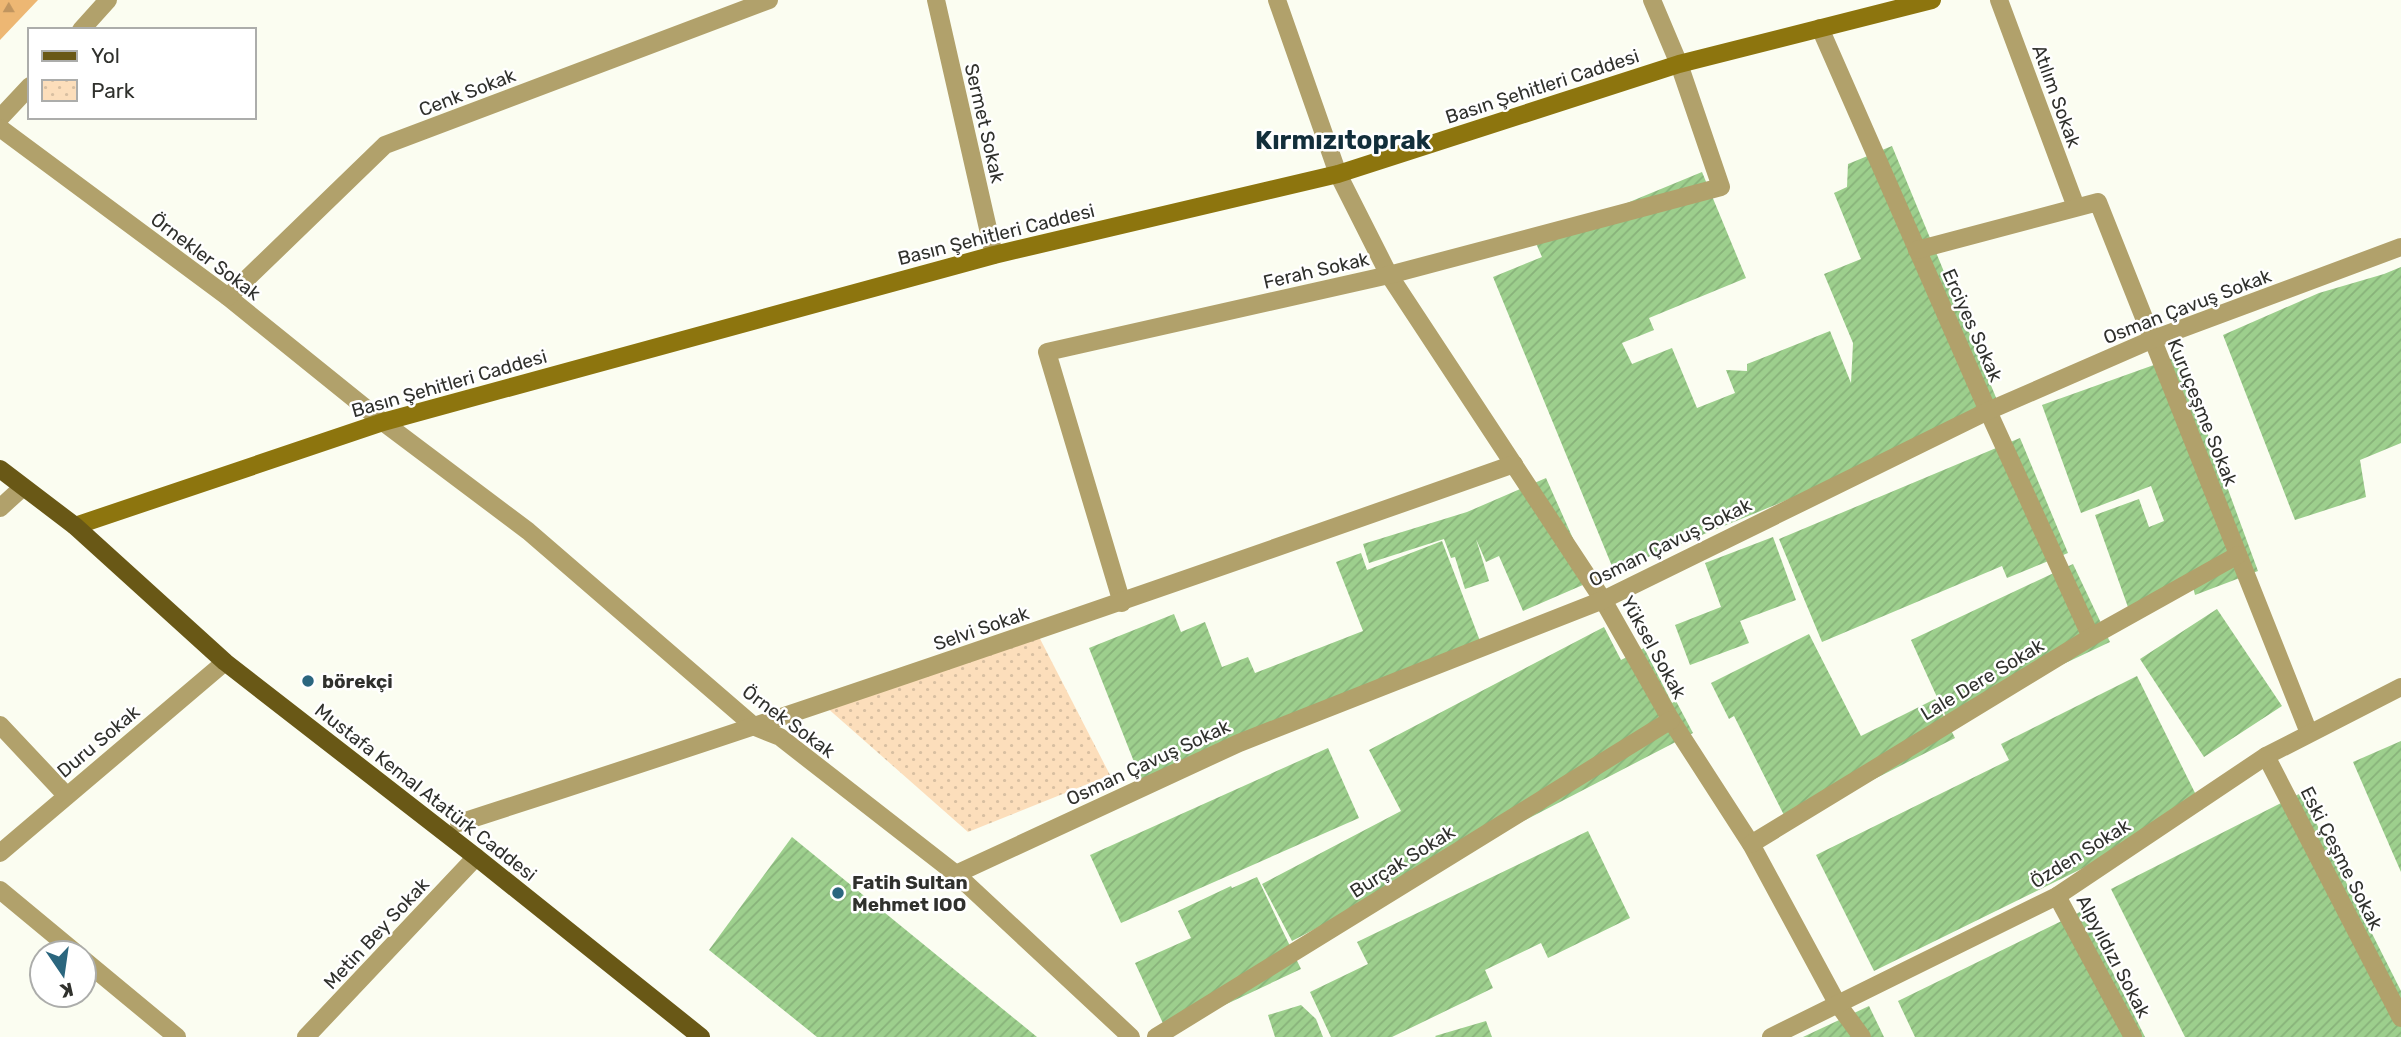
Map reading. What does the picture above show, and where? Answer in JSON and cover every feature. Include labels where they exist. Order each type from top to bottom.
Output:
[{"type":"main road","name":"Basın Şehitleri Caddesi","points":[[75,526],[383,422],[994,255],[1338,174],[1679,64],[1932,0]]},
{"type":"main road","name":"Mustafa Kemal Atatürk Caddesi","points":[[0,469],[75,526],[225,662],[476,857],[701,1037]]},
{"type":"street","points":[[83,28],[108,0]]},
{"type":"street","name":"Cenk Sokak","points":[[228,297],[385,145],[769,0]]},
{"type":"street","name":"Sermet Sokak","points":[[936,0],[994,255]]},
{"type":"street","name":"Yüksel Sokak","points":[[1277,0],[1338,174],[1389,275],[1602,600],[1671,720],[1751,844],[1837,1003],[1862,1037]]},
{"type":"street","points":[[1652,0],[1679,64]]},
{"type":"street","name":"Atılım Sokak","points":[[1999,0],[2076,207]]},
{"type":"street","name":"Erciyes Sokak","points":[[1820,28],[1988,411],[2091,637]]},
{"type":"street","name":"Ferah Sokak","points":[[1122,603],[1047,352],[1389,275],[1721,187],[1679,64]]},
{"type":"street","points":[[0,118],[28,88]]},
{"type":"street","name":"Örnekler Sokak","points":[[0,128],[228,297],[383,422]]},
{"type":"street","name":"Kuruçeşme Sokak","points":[[1917,250],[2098,202],[2309,733]]},
{"type":"street","name":"Osman Çavuş Sokak","points":[[956,874],[1239,743],[1602,600],[1988,411],[2151,340],[2401,247]]},
{"type":"street","name":"Örnek Sokak","points":[[383,422],[528,531],[755,727],[780,737],[956,874],[1131,1037]]},
{"type":"street","name":"Selvi Sokak","points":[[459,823],[755,727],[1122,603],[1514,464]]},
{"type":"street","points":[[0,508],[22,488]]},
{"type":"street","name":"Lale Dere Sokak","points":[[1751,844],[2091,637],[2238,555]]},
{"type":"street","name":"Duru Sokak","points":[[0,853],[225,662]]},
{"type":"street","name":"Özden Sokak","points":[[1771,1037],[2057,896],[2266,756],[2401,687]]},
{"type":"street","name":"Burçak Sokak","points":[[1156,1037],[1671,720]]},
{"type":"street","points":[[0,725],[66,795]]},
{"type":"street","name":"Eski Çeşme Sokak","points":[[2266,756],[2401,1018]]},
{"type":"street","name":"Metin Bey Sokak","points":[[306,1037],[476,857]]},
{"type":"street","points":[[0,890],[59,939]]},
{"type":"street","name":"Alpyıldızı Sokak","points":[[2057,896],[2133,1037]]},
{"type":"street","points":[[98,972],[177,1037]]},
{"type":"green space","points":[[0,0],[38,0],[0,40]]},
{"type":"green space","points":[[1037,633],[1110,775],[968,832],[825,706]]},
{"type":"building","points":[[1892,146],[2002,412],[1614,571],[1493,277],[1542,257],[1535,241],[1702,172],[1746,278],[1649,318],[1654,330],[1622,343],[1632,364],[1672,348],[1697,408],[1735,393],[1726,370],[1747,371],[1747,364],[1830,331],[1851,383],[1853,343],[1824,274],[1861,259],[1834,193],[1847,187],[1848,164]]},
{"type":"building","points":[[2401,267],[2401,443],[2360,460],[2366,497],[2295,520],[2223,335],[2319,293]]},
{"type":"building","points":[[2179,356],[2258,571],[2195,595],[2193,587],[2129,610],[2095,515],[2139,499],[2149,527],[2164,521],[2151,486],[2081,513],[2042,405]]},
{"type":"building","points":[[2020,438],[2068,553],[2007,578],[2002,566],[1822,642],[1779,539]]},
{"type":"building","points":[[1546,478],[1592,581],[1523,611],[1499,556],[1486,562],[1476,539],[1489,581],[1465,589],[1455,557],[1451,558],[1444,539],[1369,563],[1363,544],[1467,512]]},
{"type":"building","points":[[1773,537],[1796,600],[1740,621],[1749,643],[1690,665],[1675,625],[1721,607],[1705,563]]},
{"type":"building","points":[[1442,541],[1485,654],[1144,787],[1089,648],[1174,614],[1181,632],[1205,622],[1222,667],[1248,657],[1255,673],[1363,631],[1336,562],[1361,553],[1367,570]]},
{"type":"building","points":[[2073,564],[2110,642],[1947,719],[1911,640]]},
{"type":"building","points":[[2217,609],[2282,706],[2204,757],[2140,659]]},
{"type":"building","points":[[1604,627],[1621,660],[1644,648],[1672,703],[1676,701],[1693,733],[1292,941],[1262,884],[1401,811],[1369,750]]},
{"type":"building","points":[[1809,634],[1861,736],[1935,699],[1955,738],[1788,823],[1734,716],[1729,719],[1711,683]]},
{"type":"building","points":[[2137,676],[2203,809],[1874,971],[1816,855],[2009,760],[2001,744]]},
{"type":"building","points":[[2401,741],[2401,872],[2353,762]]},
{"type":"building","points":[[1328,748],[1359,818],[1121,923],[1090,855]]},
{"type":"building","points":[[2301,793],[2401,991],[2401,1037],[2185,1037],[2111,889]]},
{"type":"building","points":[[1588,831],[1630,918],[1548,958],[1541,943],[1485,970],[1493,988],[1392,1037],[1331,1037],[1310,992],[1368,964],[1357,942]]},
{"type":"building","name":"Fatih Sultan Mehmet IOO","points":[[792,837],[1037,1037],[817,1037],[709,950]]},
{"type":"building","points":[[1257,877],[1301,969],[1167,1032],[1135,963],[1191,938],[1178,911]]},
{"type":"building","points":[[2082,911],[2145,1037],[1915,1037],[1898,1001]]},
{"type":"building","points":[[1301,1005],[1316,1019],[1323,1037],[1275,1037],[1268,1015]]},
{"type":"building","points":[[1869,1006],[1884,1037],[1803,1037]]},
{"type":"building","points":[[1486,1021],[1492,1037],[1435,1036]]},
{"type":"place","name":"börekçi","points":[[308,681]]},
{"type":"place","name":"Fatih Sultan Mehmet IOO","points":[[838,893]]},
{"type":"district","name":"Kırmızıtoprak","points":[[1343,140]]}]
